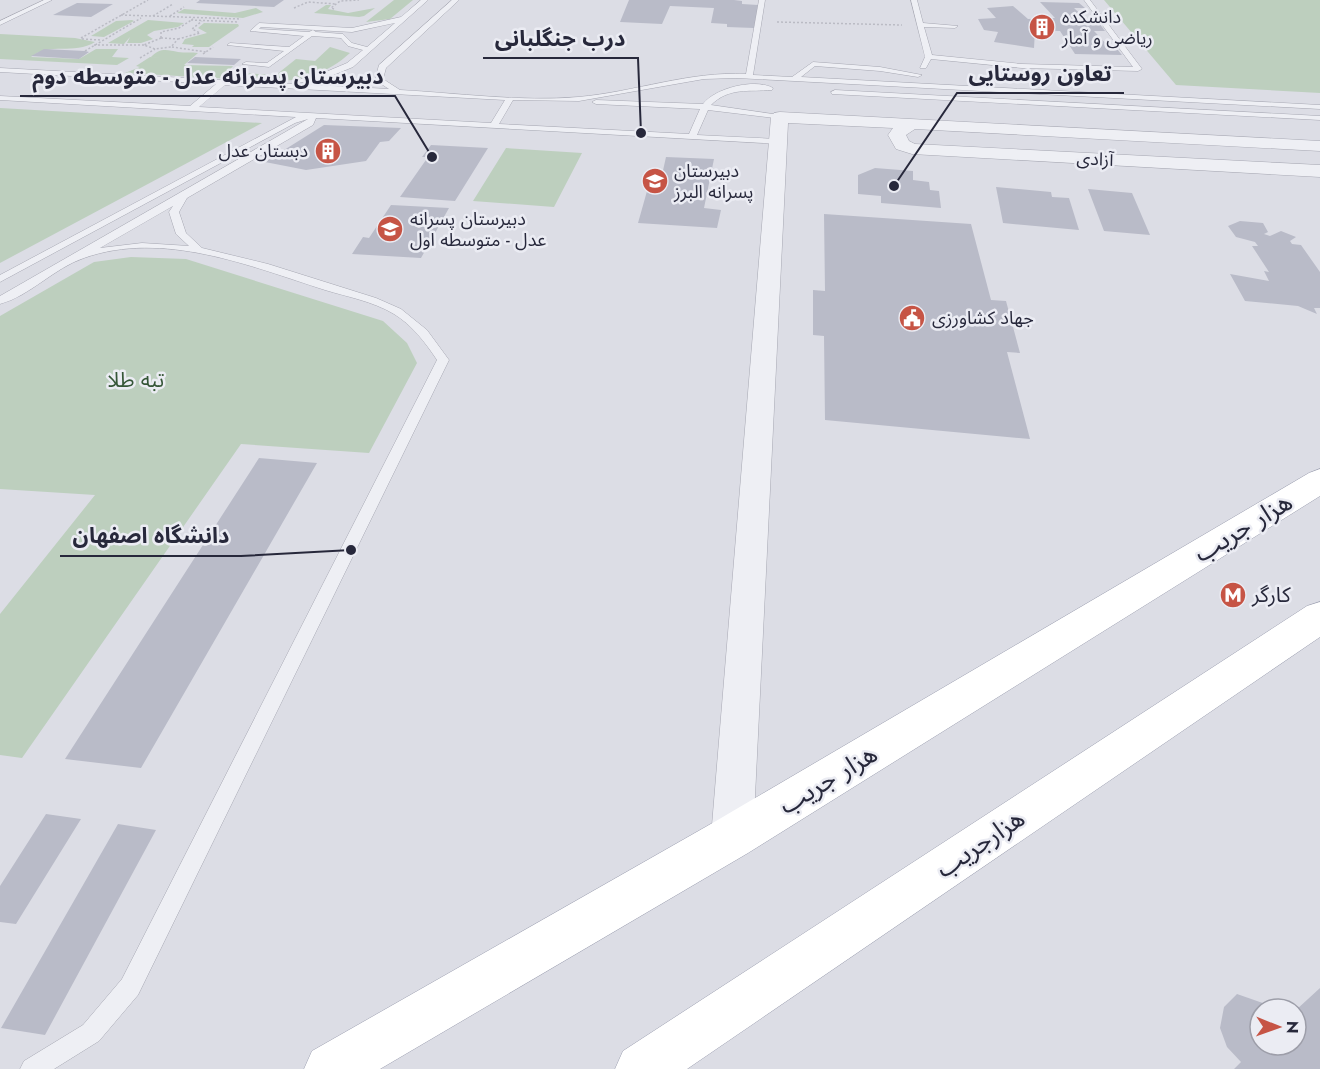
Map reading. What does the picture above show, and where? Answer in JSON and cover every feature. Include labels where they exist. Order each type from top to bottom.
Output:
[{"type":"main road","name":"هزار جریب","points":[[330,1069],[732,837],[1320,481]]},
{"type":"main road","name":"هزارجریب","points":[[641,1069],[1320,617]]},
{"type":"street","name":"آزادی","points":[[912,124],[901,129],[897,135],[902,145],[912,149],[1320,171]]},
{"type":"street","name":"آزادی","points":[[779,130],[912,124],[1320,146]]},
{"type":"street","points":[[732,837],[779,130]]},
{"type":"lane","points":[[0,23],[49,0]]},
{"type":"lane","points":[[275,85],[323,76],[350,65],[425,0]]},
{"type":"lane","points":[[398,92],[379,80],[382,67],[456,0]]},
{"type":"lane","points":[[750,77],[762,0]]},
{"type":"lane","points":[[914,0],[928,57],[918,75]]},
{"type":"lane","points":[[928,57],[1022,66],[1138,69],[1087,0]]},
{"type":"lane","points":[[368,49],[350,45],[342,36],[253,31],[259,25],[352,30],[403,19]]},
{"type":"lane","points":[[920,26],[955,27]]},
{"type":"lane","points":[[282,33],[291,27]]},
{"type":"lane","points":[[246,64],[269,65],[318,28]]},
{"type":"lane","points":[[230,45],[290,49]]},
{"type":"lane","points":[[794,79],[813,64],[880,69],[918,75],[930,86]]},
{"type":"lane","points":[[0,70],[538,100],[707,107],[779,130]]},
{"type":"lane","points":[[538,100],[579,99],[704,77],[750,77],[1320,107]]},
{"type":"lane","points":[[192,109],[223,82]]},
{"type":"lane","points":[[692,136],[709,103],[729,91],[752,87],[775,89]]},
{"type":"lane","points":[[823,91],[1320,118]]},
{"type":"lane","points":[[0,98],[692,136],[779,130]]},
{"type":"lane","points":[[494,125],[510,98]]},
{"type":"lane","points":[[0,301],[310,123],[314,115]]},
{"type":"lane","points":[[0,279],[292,121],[314,115]]},
{"type":"lane","points":[[184,195],[174,212],[181,234],[197,248]]},
{"type":"lane","points":[[32,1069],[91,1033],[130,987],[443,360],[425,332],[396,310],[274,270],[197,248],[142,245],[77,256]]},
{"type":"path","points":[[102,40],[81,38],[148,0]]},
{"type":"path","points":[[291,10],[298,4],[312,0]]},
{"type":"path","points":[[340,10],[331,8],[340,1],[359,0]]},
{"type":"path","points":[[308,2],[336,4]]},
{"type":"path","points":[[152,16],[173,4]]},
{"type":"path","points":[[169,17],[184,7]]},
{"type":"path","points":[[120,16],[240,19]]},
{"type":"path","points":[[120,16],[247,22]]},
{"type":"path","points":[[85,51],[141,18]]},
{"type":"path","points":[[161,38],[161,32],[179,28],[194,18]]},
{"type":"path","points":[[144,45],[161,38],[178,39],[200,33],[192,28],[207,18]]},
{"type":"path","points":[[776,22],[920,26]]},
{"type":"path","points":[[171,47],[178,39]]},
{"type":"path","points":[[94,45],[144,45],[155,49]]},
{"type":"path","points":[[111,76],[155,49],[171,47],[206,52]]},
{"type":"green space","points":[[394,0],[413,0],[390,19],[366,22]]},
{"type":"green space","points":[[1104,0],[1320,0],[1320,93],[1176,85]]},
{"type":"green space","points":[[326,5],[331,5],[328,9],[348,13],[375,8],[359,17],[314,13]]},
{"type":"green space","points":[[256,8],[263,12],[243,18],[177,13],[184,9],[235,13]]},
{"type":"green space","points":[[148,20],[184,23],[178,27],[154,31],[147,35],[153,39],[141,43],[127,43],[130,37],[124,44],[108,43]]},
{"type":"green space","points":[[116,21],[134,21],[104,37],[91,36]]},
{"type":"green space","points":[[204,23],[238,24],[239,26],[209,47],[192,47],[194,45],[182,44],[185,39],[207,33],[198,28]]},
{"type":"green space","points":[[0,34],[75,38],[95,42],[79,48],[46,50],[31,57],[79,59],[96,49],[118,49],[112,57],[129,58],[117,65],[0,59]]},
{"type":"green space","points":[[330,47],[350,53],[322,71],[292,80],[269,81],[125,73],[140,67],[136,66],[150,57],[166,58],[151,57],[164,50],[198,53],[184,65],[233,66],[228,72],[276,75],[296,59],[315,61]]},
{"type":"green space","points":[[0,108],[262,123],[0,263]]},
{"type":"green space","points":[[506,148],[582,153],[554,207],[473,201]]},
{"type":"green space","name":"تبه طلا","points":[[131,257],[186,259],[383,321],[407,343],[417,363],[369,453],[241,444],[22,758],[0,755],[0,614],[95,495],[0,489],[0,316],[94,262]]},
{"type":"building","points":[[200,0],[284,0],[274,7],[196,3]]},
{"type":"building","points":[[629,0],[734,0],[742,1],[742,4],[758,5],[754,28],[727,27],[727,24],[711,23],[714,8],[670,6],[662,24],[620,22]]},
{"type":"building","name":"دانشکده ریاضی و آمار","points":[[1040,2],[1079,3],[1085,8],[1074,8],[1090,23],[1099,23],[1105,31],[1094,31],[1110,48],[1117,49],[1122,55],[1075,54],[1060,31],[1035,30],[1034,48],[994,42],[998,32],[984,30],[978,19],[996,18],[987,8],[1013,6],[1028,19],[1055,18]]},
{"type":"building","points":[[77,3],[113,4],[91,17],[53,15]]},
{"type":"building","points":[[44,49],[89,52],[79,59],[31,56]]},
{"type":"building","points":[[195,57],[241,59],[234,65],[187,63]]},
{"type":"building","name":"دبستان عدل","points":[[324,125],[401,128],[389,141],[380,142],[366,161],[306,170],[265,162]]},
{"type":"building","points":[[431,145],[488,148],[455,201],[400,197],[428,157],[422,157]]},
{"type":"building","name":"دبیرستان پسرانه البرز","points":[[666,157],[714,159],[704,208],[721,210],[717,228],[638,223],[649,184],[660,184]]},
{"type":"building","points":[[875,168],[913,171],[913,180],[929,182],[930,190],[939,191],[941,208],[881,203],[881,196],[858,194],[858,175]]},
{"type":"building","points":[[996,187],[1051,192],[1052,197],[1069,198],[1079,230],[1003,223]]},
{"type":"building","points":[[1088,189],[1132,193],[1150,235],[1104,231]]},
{"type":"building","name":"دبیرستان پسرانه عدل - متوسطه اول","points":[[391,205],[449,208],[421,258],[352,254],[363,237],[369,238]]},
{"type":"building","name":"جهاد کشاورزی","points":[[824,214],[971,224],[991,300],[1006,301],[1020,353],[1007,352],[1030,439],[825,420],[824,336],[813,335],[813,290],[825,291]]},
{"type":"building","points":[[1240,221],[1263,223],[1268,232],[1264,234],[1270,236],[1281,231],[1296,237],[1290,241],[1292,244],[1301,245],[1320,272],[1320,308],[1314,308],[1317,314],[1298,306],[1245,301],[1230,274],[1269,281],[1264,271],[1269,272],[1252,246],[1258,246],[1255,242],[1236,237],[1228,226]]},
{"type":"building","points":[[259,458],[317,463],[141,768],[65,759]]},
{"type":"building","points":[[46,814],[81,819],[16,924],[0,922],[0,886]]},
{"type":"building","points":[[118,824],[156,830],[45,1035],[1,1028]]},
{"type":"building","points":[[1320,988],[1320,1069],[1234,1069],[1241,1062],[1227,1047],[1220,1028],[1224,1007],[1237,994],[1248,998],[1248,1057],[1308,1057],[1308,999]]},
{"type":"place","name":"دانشکده ریاضی و آمار","points":[[1042,27]]},
{"type":"place","name":"درب جنگلبانی","points":[[641,133]]},
{"type":"place","name":"دبستان عدل","points":[[328,151]]},
{"type":"place","name":"دبیرستان پسرانه عدل - متوسطه دوم","points":[[432,157]]},
{"type":"place","name":"دبیرستان پسرانه البرز","points":[[655,181]]},
{"type":"place","name":"تعاون روستایی","points":[[894,186]]},
{"type":"place","name":"دبیرستان پسرانه عدل - متوسطه اول","points":[[390,229]]},
{"type":"place","name":"جهاد کشاورزی","points":[[912,318]]},
{"type":"place","name":"دانشگاه اصفهان","points":[[351,550]]},
{"type":"place","name":"کارگر","points":[[1233,595]]}]
